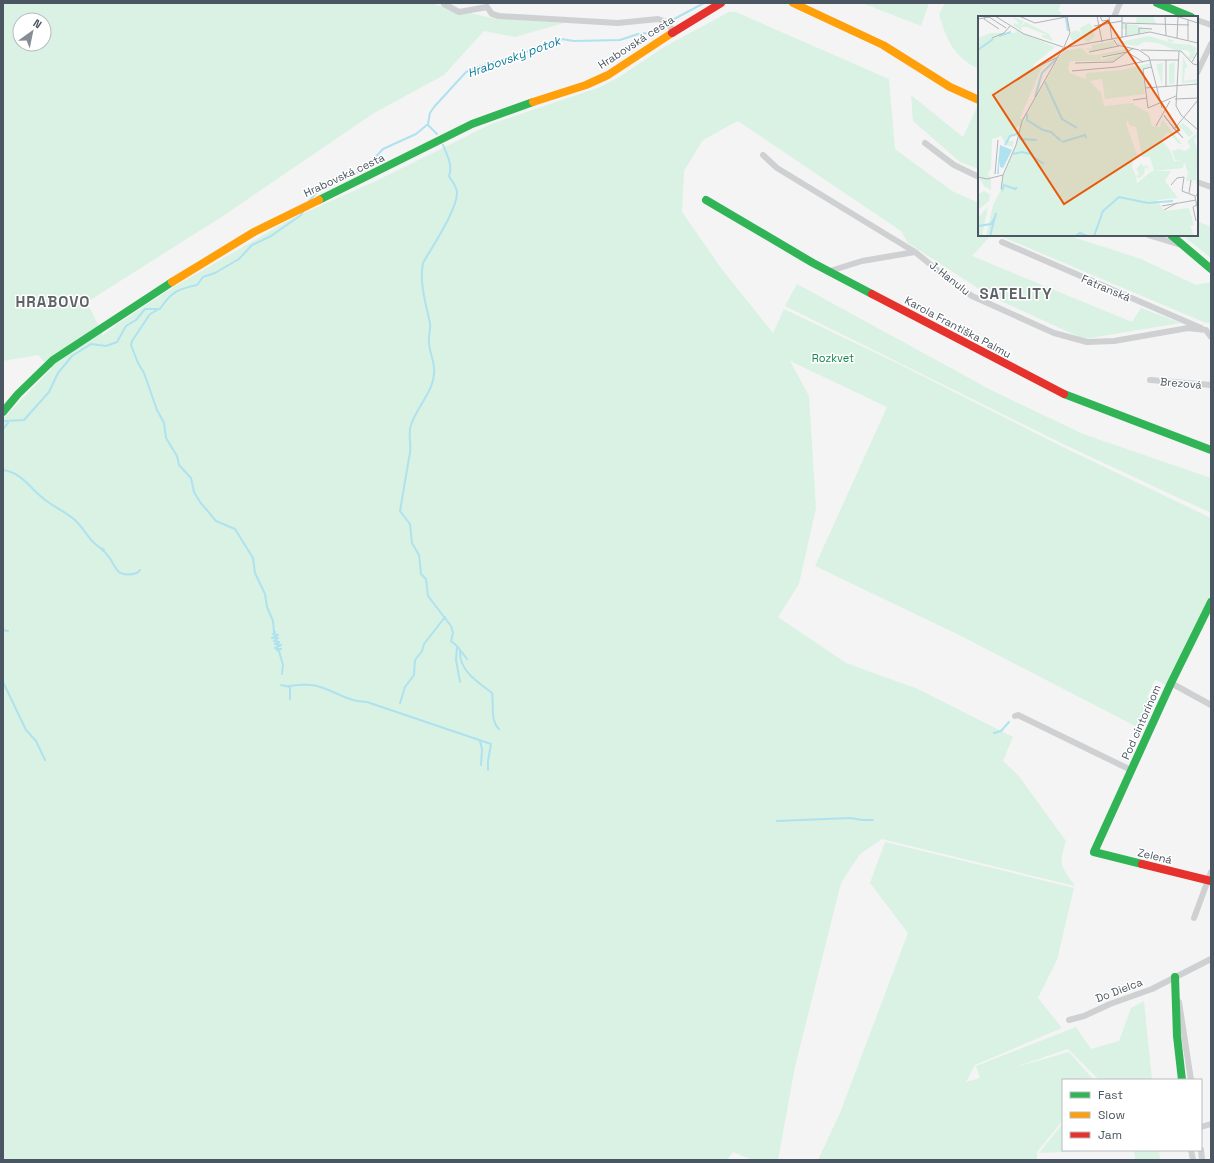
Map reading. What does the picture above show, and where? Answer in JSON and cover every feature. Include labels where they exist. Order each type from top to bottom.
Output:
[{"type":"street","name":"Hrabovská cesta","points":[[3,412],[18,394],[52,360],[192,269],[254,232],[313,201],[472,124],[586,85],[608,75],[670,26],[721,3]]},
{"type":"street","points":[[793,3],[883,45],[950,87],[978,100]]},
{"type":"street","points":[[1114,16],[1120,3]]},
{"type":"street","points":[[1157,3],[1189,16]]},
{"type":"street","points":[[444,4],[459,12],[487,7],[492,14],[499,16],[618,22],[658,19],[670,26]]},
{"type":"street","points":[[1198,20],[1211,25]]},
{"type":"street","points":[[1198,71],[1211,44]]},
{"type":"street","points":[[925,143],[954,165],[978,177]]},
{"type":"street","name":"J. Hanulu","points":[[763,155],[777,168],[915,252],[972,296],[1071,339],[1087,342],[1114,341],[1188,328],[1209,330]]},
{"type":"street","points":[[1198,182],[1211,187]]},
{"type":"street","name":"Karola Františka Palmu","points":[[706,200],[830,271],[1056,391],[1211,450]]},
{"type":"street","points":[[1151,236],[1182,246]]},
{"type":"street","points":[[1172,236],[1211,269]]},
{"type":"street","name":"Fatranská","points":[[1002,242],[1209,330]]},
{"type":"street","points":[[830,271],[862,261],[915,252]]},
{"type":"street","points":[[1209,330],[1211,337]]},
{"type":"street","name":"Brezová","points":[[1150,380],[1211,385]]},
{"type":"street","name":"Pod cintorínom","points":[[1094,852],[1171,683],[1211,602]]},
{"type":"street","points":[[1171,683],[1211,705]]},
{"type":"street","points":[[1015,716],[1018,715],[1131,770]]},
{"type":"street","name":"Zelená","points":[[1094,852],[1209,881]]},
{"type":"street","points":[[1194,918],[1209,881],[1211,872]]},
{"type":"street","name":"Do Dielca","points":[[1069,1020],[1084,1016],[1110,1004],[1139,995],[1211,959]]},
{"type":"street","points":[[1175,977],[1191,1079]]},
{"type":"street","points":[[1177,987],[1175,1000],[1182,1079]]},
{"type":"green space","name":"Rozkvet","points":[[3,3],[436,3],[436,5],[491,18],[564,23],[515,37],[484,31],[444,75],[374,113],[223,216],[87,302],[103,335],[172,288],[291,219],[378,180],[491,124],[600,87],[619,77],[664,47],[729,12],[736,12],[889,79],[895,149],[952,191],[978,203],[978,236],[990,236],[972,256],[1132,322],[1141,308],[1181,323],[1084,339],[990,296],[908,243],[901,231],[738,121],[703,140],[684,171],[682,212],[721,268],[773,333],[784,309],[899,364],[1065,448],[1211,518],[1211,594],[1166,685],[1155,680],[1147,697],[1156,702],[1143,730],[959,635],[815,566],[887,407],[790,361],[809,396],[816,508],[799,584],[778,617],[846,663],[918,689],[1013,737],[1003,761],[1018,775],[1066,841],[1062,856],[1062,865],[1075,886],[882,839],[860,854],[841,883],[795,1067],[778,1160],[752,1160],[733,1152],[727,1160],[3,1160],[3,419],[51,369],[38,355],[3,361]]},
{"type":"green space","points":[[862,3],[929,3],[921,26]]},
{"type":"green space","points":[[945,3],[1061,3],[1058,11],[1061,12],[1059,16],[978,16],[978,68],[963,59],[957,53],[948,39],[939,14]]},
{"type":"green space","points":[[911,95],[963,137],[978,107],[978,169],[960,162],[913,121]]},
{"type":"green space","points":[[1198,221],[1211,227],[1211,258],[1183,236],[1198,236]]},
{"type":"green space","points":[[1000,236],[1070,236],[1141,259],[1196,285],[1211,282],[1211,323],[1206,323]]},
{"type":"green space","points":[[797,284],[991,390],[1083,434],[1211,478],[1211,513],[1061,443],[785,306]]},
{"type":"green space","points":[[885,842],[1074,888],[1057,960],[1038,998],[1062,1028],[975,1065],[966,1082],[980,1078],[976,1066],[1076,1027],[1091,1049],[1119,1041],[1131,1008],[1144,1001],[1152,1079],[1098,1079],[1068,1049],[1012,1068],[1069,1052],[1093,1079],[1062,1079],[1062,1121],[1037,1152],[1037,1160],[818,1160],[840,1113],[908,933],[870,883]]},
{"type":"green space","points":[[1062,1124],[1062,1151],[1085,1151],[1039,1153]]},
{"type":"green space","points":[[1134,1151],[1159,1151],[1160,1160],[1135,1160]]},
{"type":"waterway","name":"Hrabovský potok","points":[[309,201],[327,181],[342,179],[355,174],[366,167],[383,149],[416,134],[428,124],[430,113],[434,107],[466,72],[546,46],[561,39],[574,41],[620,40],[638,34],[648,33],[704,3]]},
{"type":"waterway","points":[[428,125],[437,134]]},
{"type":"waterway","points":[[443,145],[450,164],[449,176],[457,193],[449,218],[423,263],[422,286],[430,323],[429,340],[434,366],[434,376],[432,384],[414,418],[410,429],[410,454],[400,511],[410,524],[412,543],[419,555],[421,574],[426,579],[428,596],[451,626],[453,633],[451,641],[467,659]]},
{"type":"waterway","name":"Hrabovský potok","points":[[5,421],[24,420],[49,392],[58,373],[72,356],[91,344],[106,346],[117,342],[126,326],[136,320],[145,309],[160,309],[176,292],[197,285],[203,277],[215,273],[239,259],[252,245],[271,236],[301,215],[304,210]]},
{"type":"waterway","points":[[159,309],[150,314],[132,341],[131,345],[138,363],[144,373],[157,410],[164,423],[166,438],[177,456],[179,465],[191,478],[194,492],[200,502],[216,521],[235,529],[253,558],[255,573],[265,594],[267,607],[273,621],[275,632],[273,634],[278,635],[272,638],[278,638],[274,641],[279,642],[275,644],[281,645],[275,648],[281,649],[277,650],[279,651],[283,665],[282,674]]},
{"type":"waterway","points":[[3,429],[8,423]]},
{"type":"waterway","points":[[3,470],[22,479],[42,498],[73,518],[92,541],[104,550]]},
{"type":"waterway","points":[[102,550],[111,559],[119,572],[129,574],[137,573],[140,570]]},
{"type":"waterway","points":[[400,703],[405,687],[414,675],[415,660],[422,651],[424,644],[445,617]]},
{"type":"waterway","points":[[3,630],[8,631]]},
{"type":"waterway","points":[[457,647],[456,660],[460,682]]},
{"type":"waterway","points":[[460,651],[466,670],[475,680],[492,693],[493,717],[494,722],[499,729]]},
{"type":"waterway","points":[[3,682],[26,730],[36,741],[45,760]]},
{"type":"waterway","points":[[281,685],[290,687],[290,699]]},
{"type":"waterway","points":[[289,686],[311,685],[325,688],[352,700],[367,702],[491,744],[488,770]]},
{"type":"waterway","points":[[994,733],[1001,731],[1009,722]]},
{"type":"waterway","points":[[480,741],[482,749],[481,765]]},
{"type":"waterway","points":[[777,821],[850,818],[873,820]]},
{"type":"traffic: fast","points":[[1157,3],[1189,16]]},
{"type":"traffic: fast","points":[[319,200],[472,124],[533,102]]},
{"type":"traffic: fast","points":[[706,200],[813,263],[872,294]]},
{"type":"traffic: fast","points":[[1172,236],[1211,269]]},
{"type":"traffic: fast","points":[[3,412],[18,394],[53,360],[172,282]]},
{"type":"traffic: fast","points":[[1064,394],[1211,450]]},
{"type":"traffic: fast","points":[[1142,864],[1094,852],[1171,683],[1211,602]]},
{"type":"traffic: fast","points":[[1175,977],[1177,1036],[1182,1079]]},
{"type":"traffic: slow","points":[[793,3],[883,45],[950,87],[978,100]]},
{"type":"traffic: slow","points":[[533,102],[586,85],[608,75],[672,33]]},
{"type":"traffic: slow","points":[[172,282],[254,232],[319,200]]},
{"type":"traffic: jam","points":[[672,33],[721,3]]},
{"type":"traffic: jam","points":[[872,294],[1064,394]]},
{"type":"traffic: jam","points":[[1142,864],[1211,881]]},
{"type":"district","name":"SATELITY","points":[[1016,293]]},
{"type":"district","name":"HRABOVO","points":[[53,301]]}]
